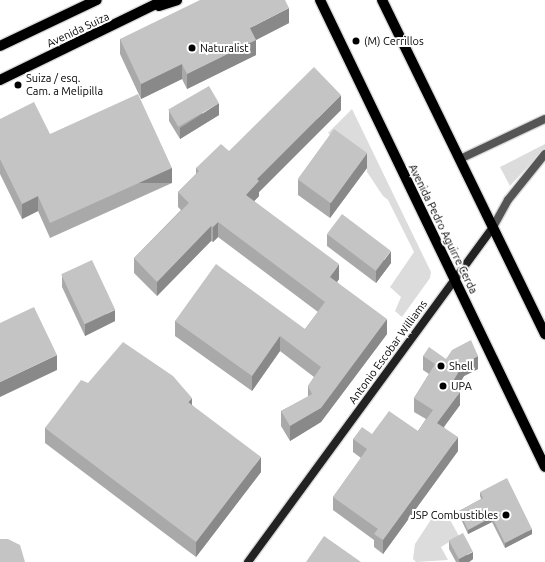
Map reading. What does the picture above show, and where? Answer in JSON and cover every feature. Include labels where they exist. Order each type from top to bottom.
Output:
[{"type":"main road","name":"Avenida Suiza","points":[[0,46],[97,0]]},
{"type":"main road","name":"Avenida Suiza","points":[[0,80],[148,10],[164,0]]},
{"type":"main road","points":[[148,10],[177,0]]},
{"type":"main road","name":"Avenida Pedro Aguirre Cerda","points":[[320,0],[545,467]]},
{"type":"main road","points":[[382,0],[545,334]]},
{"type":"street","points":[[460,159],[545,119]]},
{"type":"street","name":"Antonio Escobar Williams","points":[[248,562],[493,228],[508,200],[545,154]]},
{"type":"shaded area","points":[[352,109],[431,272],[430,278],[402,317],[395,311],[401,297],[390,287],[414,252],[388,200],[383,196],[367,172],[367,165],[328,133]]},
{"type":"shaded area","points":[[545,144],[545,148],[510,186],[500,167]]},
{"type":"shaded area","points":[[445,511],[459,536],[441,547],[448,560],[416,562],[413,559],[415,544],[432,518]]},
{"type":"building","name":"Naturalist","points":[[200,0],[285,0],[289,8],[250,28],[256,40],[187,74],[182,64],[141,84],[120,39]]},
{"type":"building","points":[[314,67],[341,95],[257,179],[259,181],[246,195],[339,264],[330,277],[387,319],[321,408],[290,426],[281,411],[312,394],[308,386],[321,367],[280,336],[252,376],[175,321],[216,264],[305,329],[325,302],[218,222],[213,227],[211,226],[157,282],[134,258],[189,203],[178,192],[199,171],[196,168],[221,144],[229,151]]},
{"type":"building","points":[[209,86],[219,103],[178,127],[168,110]]},
{"type":"building","points":[[138,94],[172,168],[50,223],[38,196],[22,204],[0,159],[0,119],[34,102],[50,134]]},
{"type":"building","points":[[334,129],[367,153],[331,203],[298,179]]},
{"type":"building","points":[[342,214],[391,251],[376,271],[327,234]]},
{"type":"building","points":[[92,260],[115,310],[84,324],[61,274]]},
{"type":"building","points":[[34,307],[57,355],[0,382],[0,323]]},
{"type":"building","points":[[471,340],[478,356],[464,363],[450,386],[460,392],[437,423],[458,437],[383,540],[374,534],[378,529],[333,497],[367,449],[353,439],[362,427],[372,434],[389,411],[418,431],[433,410],[414,398],[435,364],[423,356],[429,347],[446,359],[452,350]]},
{"type":"building","points":[[123,342],[173,376],[192,398],[188,402],[261,457],[196,542],[45,428],[81,380],[88,383]]},
{"type":"building","name":"JSP Combustibles","points":[[507,478],[532,529],[505,543],[492,517],[468,530],[459,511],[483,498],[480,492]]},
{"type":"building","points":[[463,533],[473,552],[459,559],[449,541]]},
{"type":"building","points":[[324,536],[361,562],[306,562]]},
{"type":"building","points":[[0,539],[8,539],[20,545],[25,562],[0,562]]},
{"type":"place","name":"(M) Cerrillos","points":[[356,41]]},
{"type":"place","name":"Naturalist","points":[[192,48]]},
{"type":"place","name":"Suiza / esq. Cam. a Melipilla","points":[[18,85]]},
{"type":"place","name":"Shell","points":[[441,366]]},
{"type":"place","name":"UPA","points":[[443,386]]},
{"type":"place","name":"JSP Combustibles","points":[[506,515]]}]
